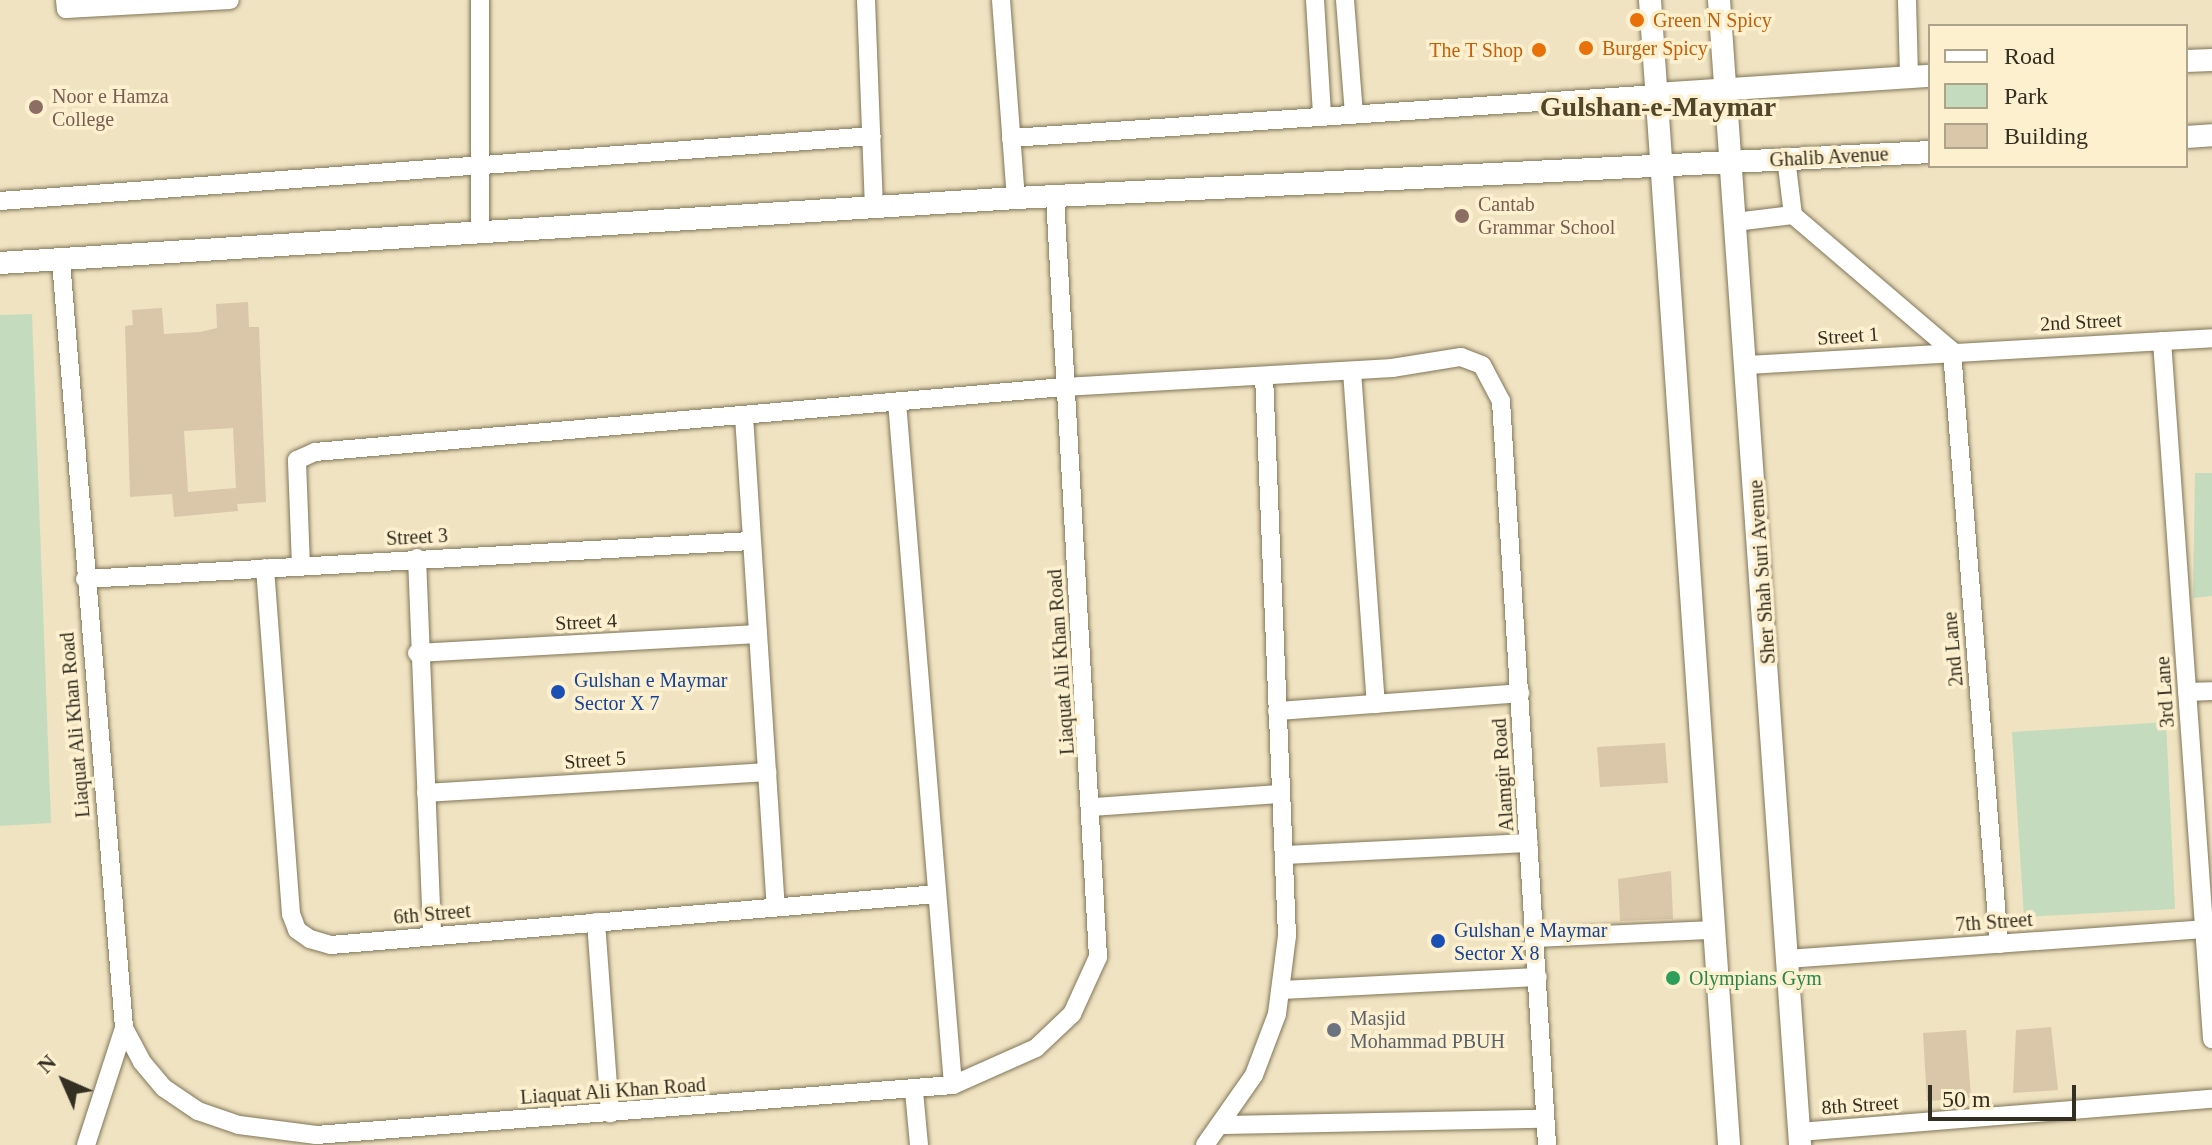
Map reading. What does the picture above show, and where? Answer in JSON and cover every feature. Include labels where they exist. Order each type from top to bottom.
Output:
[{"type":"street","points":[[65,0],[66,9],[230,0]]},
{"type":"street","points":[[480,0],[480,233]]},
{"type":"street","points":[[866,0],[874,207]]},
{"type":"street","points":[[1001,0],[1016,198]]},
{"type":"street","points":[[1315,0],[1322,116]]},
{"type":"street","points":[[1345,0],[1354,114]]},
{"type":"street","points":[[1650,0],[1729,1145]]},
{"type":"street","name":"Sher Shah Suri Avenue","points":[[1719,0],[1729,163],[1748,365],[1800,1138]]},
{"type":"street","points":[[1011,138],[1920,77],[1907,0]]},
{"type":"street","points":[[2188,61],[2212,60]]},
{"type":"street","points":[[2188,137],[2212,135]]},
{"type":"street","points":[[0,201],[480,162],[872,136]]},
{"type":"street","name":"Ghalib Avenue","points":[[0,263],[1016,198],[1928,152]]},
{"type":"street","points":[[1786,158],[1793,215],[1952,351]]},
{"type":"street","name":"Liaquat Ali Khan Road","points":[[61,261],[124,1028],[142,1062],[164,1088],[198,1111],[239,1125],[316,1140],[610,1113],[914,1091],[953,1085],[1036,1048],[1072,1014],[1087,988],[1098,957],[1093,807],[1064,387],[1055,198]]},
{"type":"street","points":[[1735,222],[1793,215]]},
{"type":"street","name":"2nd Street","points":[[1952,351],[2212,338]]},
{"type":"street","name":"3rd Lane","points":[[2162,341],[2187,692],[2205,835],[2204,929],[2212,1039]]},
{"type":"street","name":"Street 1","points":[[1748,365],[1952,351]]},
{"type":"street","name":"2nd Lane","points":[[1952,351],[1999,944]]},
{"type":"street","name":"Alamgir Road","points":[[1352,371],[1461,357],[1482,365],[1492,375],[1501,401],[1547,1145]]},
{"type":"street","points":[[301,566],[297,460],[315,452],[1064,387],[1352,371],[1376,704]]},
{"type":"street","points":[[1205,1145],[1254,1075],[1277,1014],[1287,936],[1264,376]]},
{"type":"street","points":[[897,402],[953,1085]]},
{"type":"street","points":[[744,416],[776,907]]},
{"type":"street","name":"Street 3","points":[[85,579],[751,541]]},
{"type":"street","points":[[417,558],[417,653],[432,936]]},
{"type":"street","name":"6th Street","points":[[265,568],[291,914],[297,930],[331,945],[937,894]]},
{"type":"street","name":"Street 4","points":[[417,653],[757,634]]},
{"type":"street","points":[[2187,692],[2212,691]]},
{"type":"street","points":[[1277,711],[1520,693]]},
{"type":"street","name":"Street 5","points":[[426,793],[767,772]]},
{"type":"street","points":[[1093,807],[1281,794]]},
{"type":"street","points":[[1284,855],[1529,843]]},
{"type":"street","points":[[596,922],[610,1113]]},
{"type":"street","name":"7th Street","points":[[1787,959],[2204,929]]},
{"type":"street","points":[[1535,938],[1714,930]]},
{"type":"street","points":[[1281,990],[1538,977]]},
{"type":"street","points":[[86,1145],[124,1028]]},
{"type":"street","points":[[914,1091],[919,1145]]},
{"type":"street","name":"8th Street","points":[[1800,1138],[2212,1099]]},
{"type":"street","points":[[1221,1125],[1545,1119]]},
{"type":"green space","points":[[32,314],[51,823],[0,826],[0,315]]},
{"type":"green space","points":[[2195,473],[2212,473],[2212,596],[2193,598]]},
{"type":"green space","points":[[2166,722],[2175,909],[2024,917],[2012,732]]},
{"type":"building","points":[[248,302],[249,327],[259,327],[266,502],[237,504],[238,511],[174,517],[172,494],[130,497],[125,326],[133,325],[132,310],[162,308],[164,334],[217,328],[216,304]],"holes":[[[233,428],[236,488],[188,492],[184,431]]]},
{"type":"building","points":[[1665,743],[1668,783],[1600,787],[1597,747]]},
{"type":"building","points":[[1671,871],[1673,919],[1620,921],[1618,879]]},
{"type":"building","points":[[2051,1027],[2058,1090],[2013,1093],[2016,1030]]},
{"type":"building","points":[[1966,1030],[1971,1098],[1927,1101],[1923,1033]]},
{"type":"place","name":"Green N Spicy","points":[[1637,20]]},
{"type":"place","name":"Burger Spicy","points":[[1586,48]]},
{"type":"place","name":"The T Shop","points":[[1539,50]]},
{"type":"place","name":"Noor e Hamza College","points":[[36,107]]},
{"type":"place","name":"Cantab Grammar School","points":[[1462,216]]},
{"type":"place","name":"Gulshan e Maymar Sector X 7","points":[[558,692]]},
{"type":"place","name":"Gulshan e Maymar Sector X 8","points":[[1438,941]]},
{"type":"place","name":"Olympians Gym","points":[[1673,978]]},
{"type":"place","name":"Masjid Mohammad PBUH","points":[[1334,1030]]},
{"type":"district","name":"Gulshan-e-Maymar","points":[[1658,107]]}]
